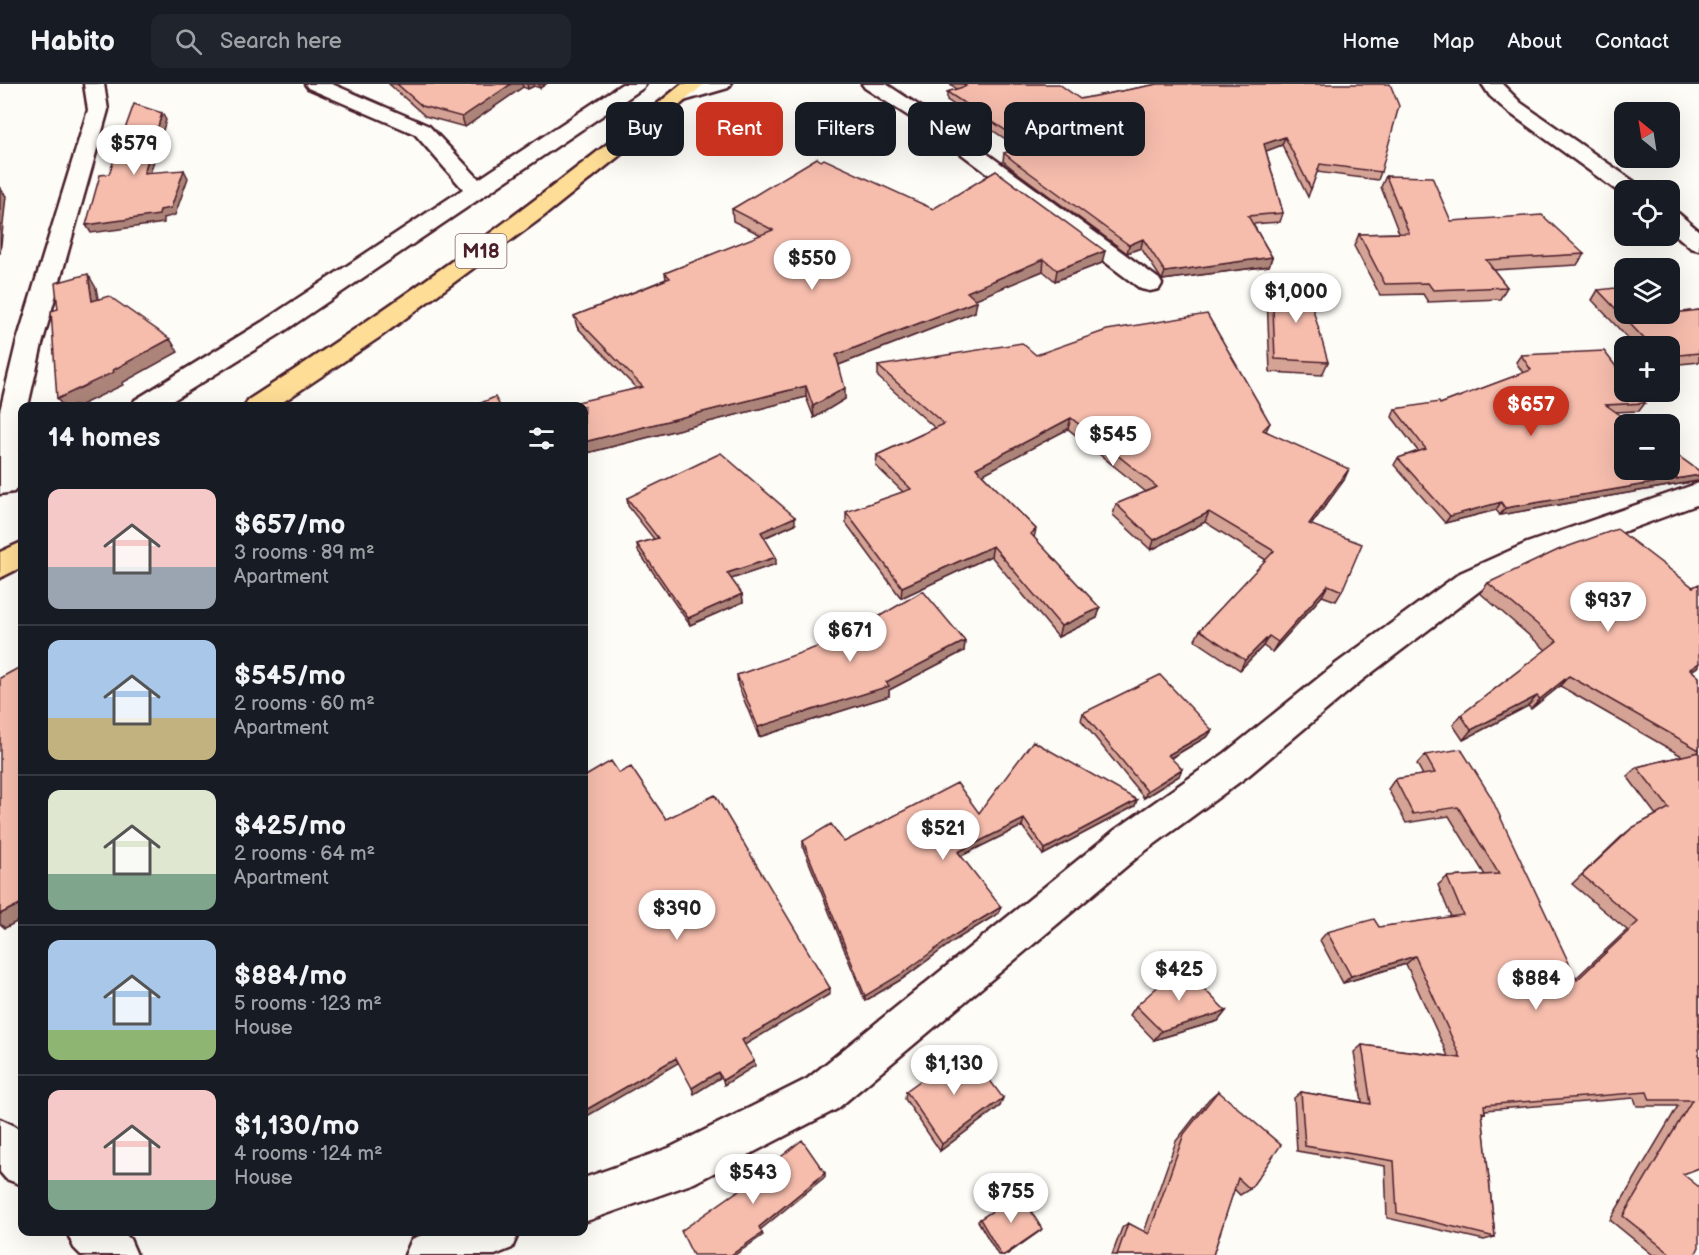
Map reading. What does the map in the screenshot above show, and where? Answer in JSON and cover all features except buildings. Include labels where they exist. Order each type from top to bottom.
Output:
[{"type":"main road","name":"M18","points":[[264,402],[338,355],[530,215],[687,90]]},
{"type":"main road","points":[[0,566],[18,555]]},
{"type":"street","points":[[9,483],[4,448],[29,344],[98,110],[94,84]]},
{"type":"street","points":[[315,84],[422,130],[477,191]]},
{"type":"street","points":[[151,402],[271,328],[636,84]]},
{"type":"street","points":[[687,90],[721,84]]},
{"type":"street","points":[[872,84],[934,124],[1150,284]]},
{"type":"street","points":[[1492,84],[1497,92],[1514,107],[1617,180]]},
{"type":"street","points":[[1680,227],[1699,243]]},
{"type":"street","points":[[588,1199],[678,1167],[822,1094],[1128,842],[1237,764],[1349,672],[1472,581],[1538,551],[1699,493]]},
{"type":"street","points":[[0,1141],[18,1159]]},
{"type":"street","points":[[94,1236],[114,1255]]},
{"type":"street","points":[[428,1255],[484,1236]]}]
